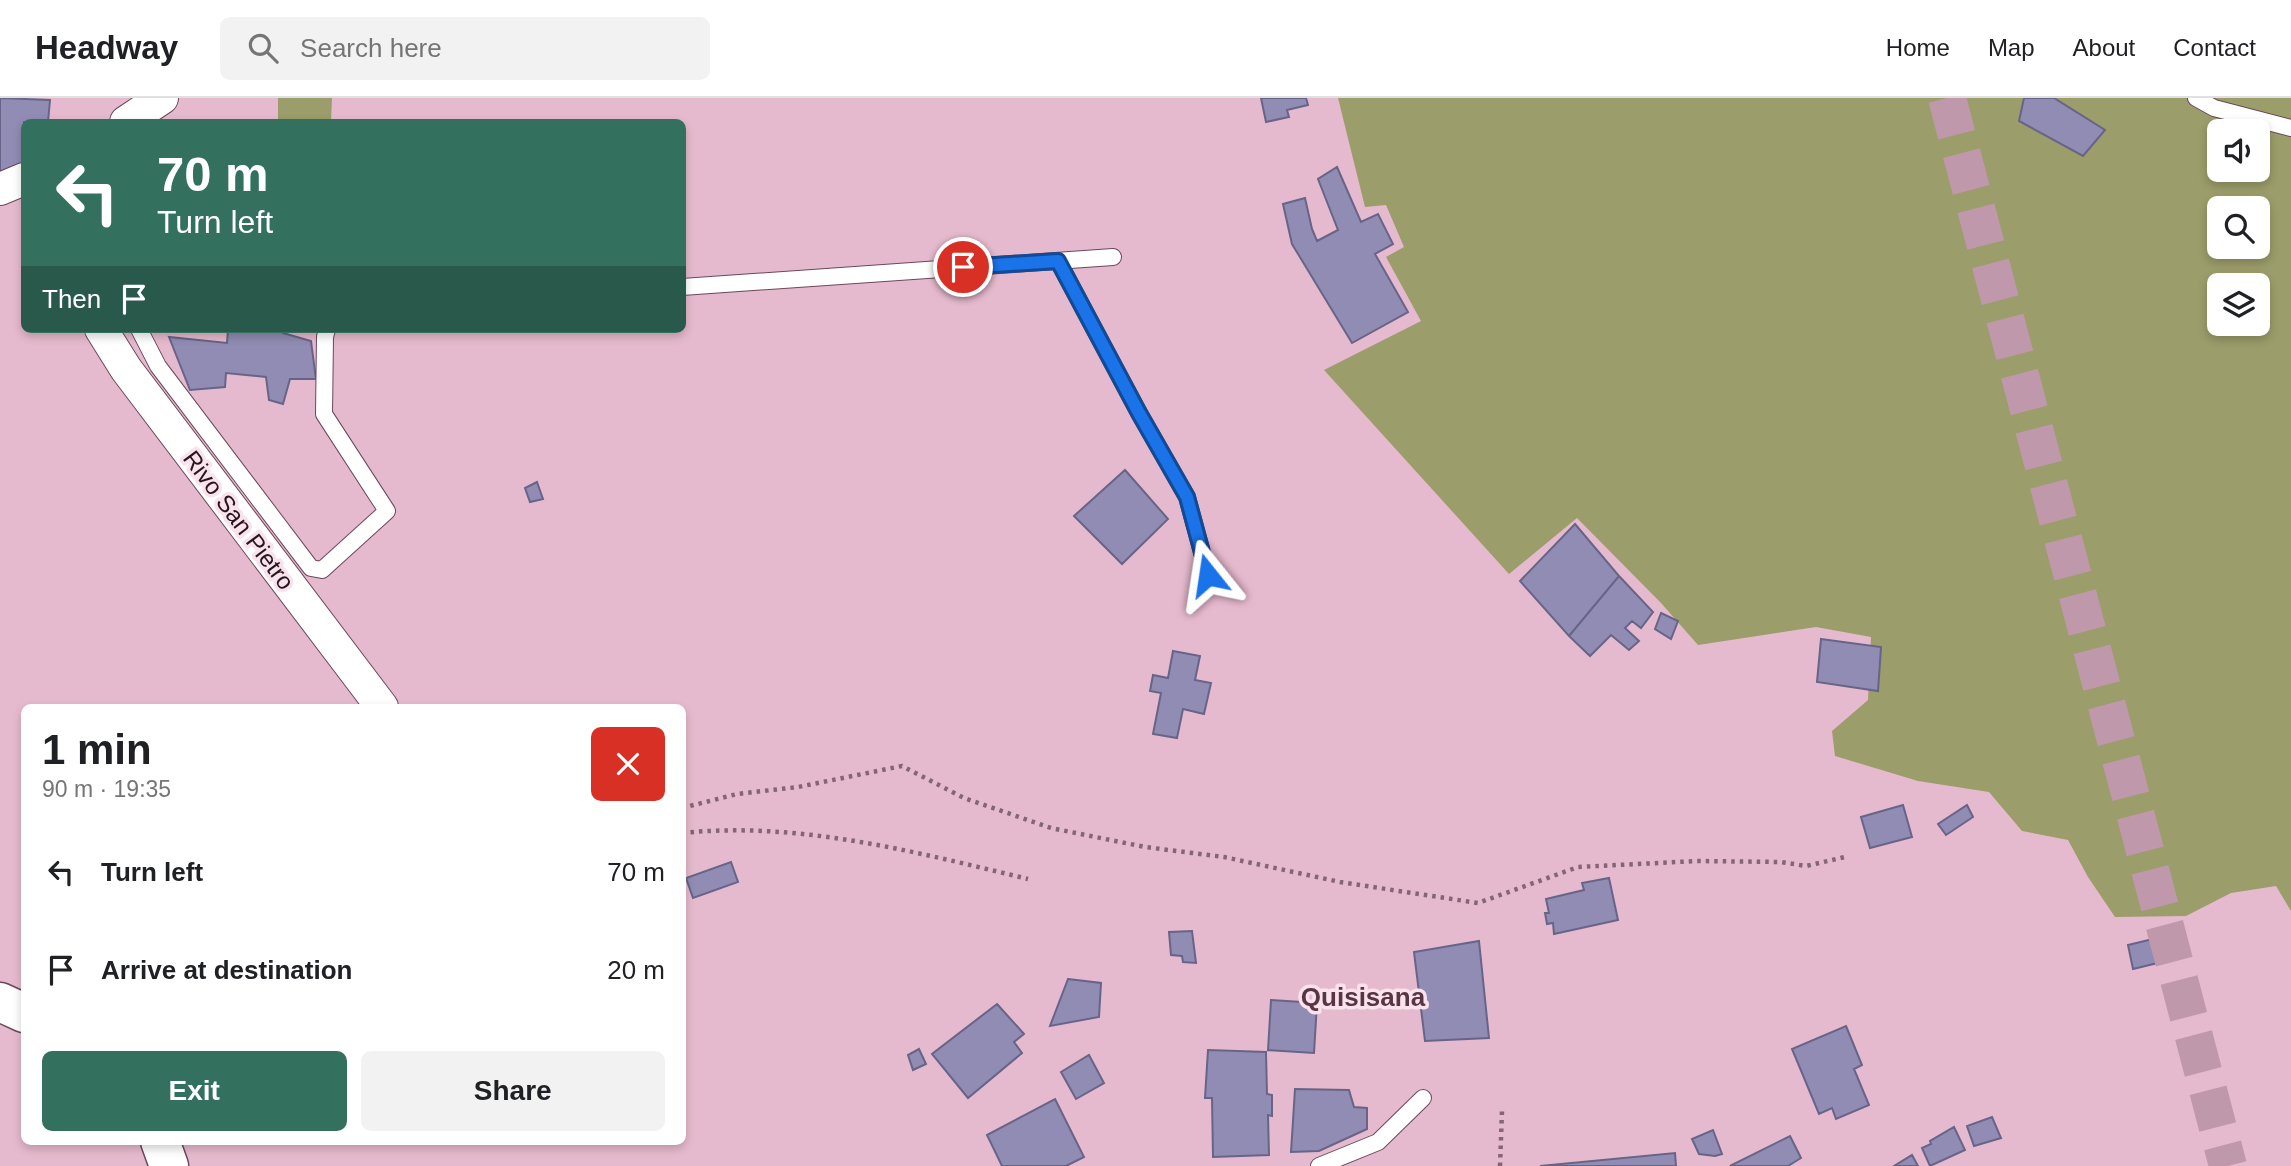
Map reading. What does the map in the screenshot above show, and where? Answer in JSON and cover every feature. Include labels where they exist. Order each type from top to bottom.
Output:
[{"type":"main road","points":[[0,1002],[21,1012]]},
{"type":"main road","points":[[161,1145],[169,1166]]},
{"type":"street","points":[[130,119],[162,98]]},
{"type":"street","points":[[0,189],[21,180]]},
{"type":"street","name":"Rivo San Pietro","points":[[104,333],[126,369],[380,704]]},
{"type":"lane","points":[[2196,98],[2214,108],[2291,128]]},
{"type":"lane","points":[[686,287],[1113,257]]},
{"type":"lane","points":[[1058,261],[1187,497],[1208,575]]},
{"type":"lane","points":[[141,333],[159,366],[311,568],[322,570],[387,511],[324,414],[326,333]]},
{"type":"lane","points":[[1319,1166],[1378,1142],[1423,1098]]},
{"type":"path","points":[[686,807],[737,794],[798,788],[902,766],[964,799],[1051,828],[1145,847],[1224,857],[1340,882],[1478,903],[1578,867],[1698,861],[1781,862],[1806,866],[1846,857]]},
{"type":"path","points":[[686,833],[776,832],[829,838],[912,850],[1028,879]]},
{"type":"path","points":[[1500,1166],[1502,1111]]},
{"type":"green space","points":[[278,98],[332,98],[331,119],[278,119]]},
{"type":"green space","points":[[1338,98],[2291,98],[2291,911],[2276,886],[2231,893],[2186,916],[2115,917],[2088,877],[2068,840],[2022,831],[1989,792],[1918,781],[1835,756],[1832,731],[1868,700],[1871,637],[1816,627],[1698,645],[1661,603],[1577,518],[1509,574],[1324,370],[1421,321],[1386,257],[1404,247],[1386,205],[1365,207]]},
{"type":"building","points":[[0,98],[50,100],[48,119],[21,119],[21,172],[0,181]]},
{"type":"building","points":[[1261,98],[1306,98],[1308,105],[1287,110],[1289,117],[1266,122]]},
{"type":"building","points":[[2024,98],[2054,98],[2105,130],[2083,156],[2019,121]]},
{"type":"building","points":[[1337,167],[1361,222],[1378,214],[1393,244],[1375,254],[1408,312],[1352,343],[1292,244],[1283,204],[1305,198],[1317,241],[1338,230],[1318,179]]},
{"type":"building","points":[[228,333],[283,333],[311,341],[316,379],[290,379],[283,404],[269,400],[266,377],[226,373],[225,387],[190,390],[169,337],[227,343]]},
{"type":"building","points":[[1125,470],[1168,519],[1122,564],[1074,516]]},
{"type":"building","points":[[537,482],[543,499],[530,502],[525,488]]},
{"type":"building","points":[[1575,524],[1619,576],[1569,636],[1520,581]]},
{"type":"building","points":[[1619,576],[1653,612],[1641,628],[1632,621],[1625,628],[1639,641],[1629,650],[1611,635],[1590,656],[1569,636]]},
{"type":"building","points":[[1661,613],[1678,621],[1671,639],[1655,629]]},
{"type":"building","points":[[1821,639],[1881,647],[1878,691],[1817,682]]},
{"type":"building","points":[[1173,651],[1200,656],[1195,680],[1211,683],[1204,714],[1183,709],[1177,738],[1153,734],[1161,693],[1150,691],[1153,675],[1168,678]]},
{"type":"building","points":[[1903,805],[1912,837],[1870,848],[1861,817]]},
{"type":"building","points":[[1967,805],[1973,817],[1946,835],[1938,824]]},
{"type":"building","points":[[731,862],[738,882],[693,898],[686,878]]},
{"type":"building","points":[[1609,878],[1618,920],[1554,934],[1553,923],[1547,924],[1545,913],[1549,913],[1546,899],[1584,890],[1582,883]]},
{"type":"building","points":[[1192,931],[1196,963],[1183,962],[1182,956],[1171,955],[1169,932]]},
{"type":"building","points":[[2157,938],[2162,962],[2133,969],[2128,945]]},
{"type":"building","points":[[1479,941],[1489,1038],[1425,1041],[1414,952]]},
{"type":"building","points":[[1068,979],[1101,983],[1099,1017],[1050,1026]]},
{"type":"building","points":[[1271,1000],[1317,1003],[1314,1053],[1268,1050]]},
{"type":"building","points":[[997,1004],[1024,1034],[1014,1042],[1022,1053],[968,1098],[932,1054]]},
{"type":"building","points":[[1846,1026],[1862,1065],[1854,1069],[1869,1105],[1836,1119],[1832,1108],[1819,1114],[1792,1049]]},
{"type":"building","points":[[919,1049],[926,1064],[913,1070],[908,1055]]},
{"type":"building","points":[[1208,1050],[1266,1052],[1267,1094],[1272,1095],[1272,1116],[1268,1115],[1269,1155],[1213,1157],[1212,1098],[1205,1098]]},
{"type":"building","points":[[1089,1055],[1104,1083],[1076,1099],[1061,1072]]},
{"type":"building","points":[[1295,1089],[1349,1090],[1354,1107],[1367,1108],[1367,1129],[1319,1151],[1291,1152]]},
{"type":"building","points":[[1055,1099],[1084,1157],[1066,1166],[1002,1166],[987,1135]]},
{"type":"building","points":[[1992,1117],[2001,1138],[1974,1146],[1967,1126]]},
{"type":"building","points":[[1954,1127],[1965,1150],[1930,1166],[1922,1148]]},
{"type":"building","points":[[1713,1130],[1722,1154],[1699,1154],[1692,1139]]},
{"type":"building","points":[[1790,1136],[1801,1158],[1788,1166],[1730,1166]]},
{"type":"building","points":[[1675,1153],[1676,1166],[1540,1166]]},
{"type":"building","points":[[1912,1155],[1918,1166],[1894,1166]]},
{"type":"tunnel","points":[[1947,98],[2228,1166]]},
{"type":"district","name":"Quisisana","points":[[1363,997]]},
{"type":"route","points":[[963,267],[1058,261],[1187,497],[1208,575]]}]
